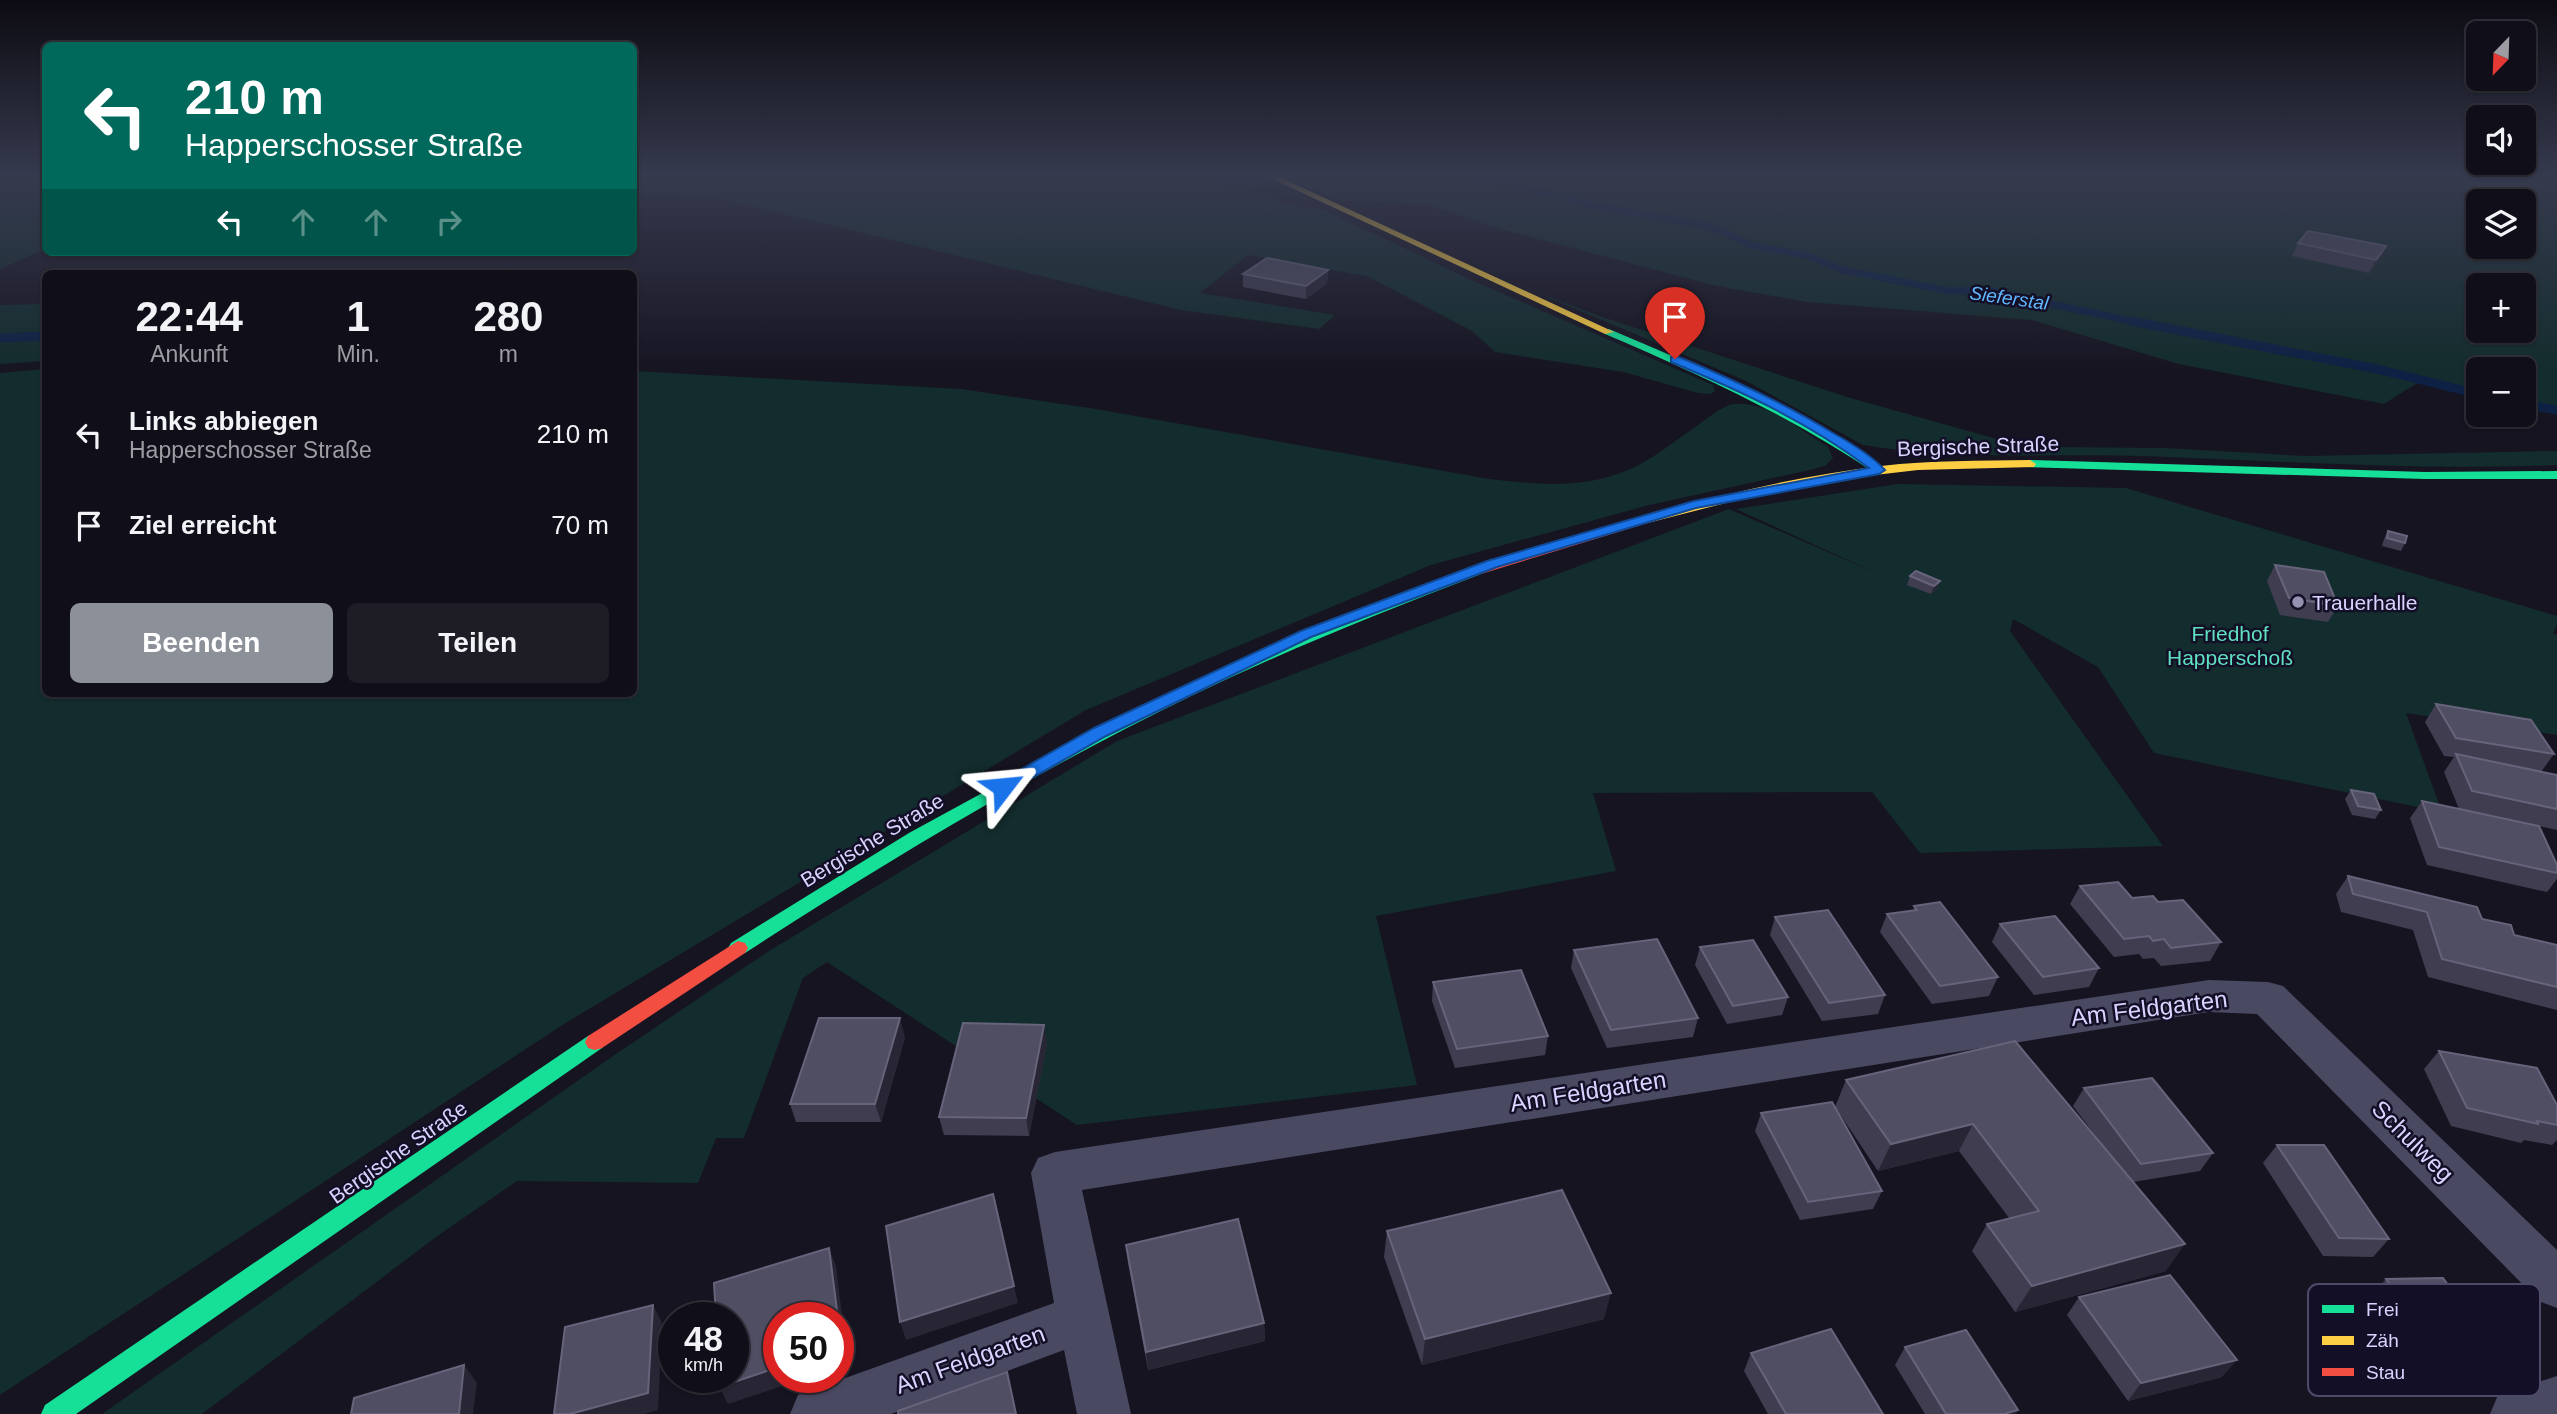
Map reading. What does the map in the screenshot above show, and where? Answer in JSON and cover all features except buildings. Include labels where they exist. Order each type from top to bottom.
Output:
[{"type":"main road","points":[[1407,241],[1745,389],[1799,417],[1879,470]]},
{"type":"main road","name":"Bergische Straße","points":[[54,1414],[600,1038],[882,855],[1100,732],[1306,634],[1492,564],[1694,505],[1879,470],[1958,465],[2120,463],[2368,474],[2510,477],[2557,475]]},
{"type":"street","name":"Am Feldgarten","points":[[1104,1414],[1055,1172],[2209,996],[2268,998]]},
{"type":"street","name":"Schulweg","points":[[2268,998],[2557,1284]]},
{"type":"street","name":"Am Feldgarten","points":[[817,1414],[1083,1318]]},
{"type":"street","points":[[2516,1414],[2557,1403]]},
{"type":"green space","points":[[0,241],[42,241],[42,251],[0,269]]},
{"type":"green space","points":[[896,241],[1389,241],[1469,279],[1713,385],[1715,391],[1711,394],[1698,393],[1623,372],[1495,352],[1472,331],[1367,276],[1248,255],[1200,293],[1335,315],[1319,329],[1181,310]]},
{"type":"green space","points":[[1546,241],[2466,241],[2466,259],[2536,259],[2536,241],[2557,241],[2557,410],[2536,405],[2536,357],[2466,357],[2466,389],[2422,380],[2384,404],[2179,364],[2032,320],[1807,302],[1717,286]]},
{"type":"green space","points":[[1531,290],[1602,317],[1847,397],[2004,441],[2055,447],[2164,448],[2305,456],[2557,451],[2557,465],[2402,466],[2144,456],[1968,455],[1863,445],[1746,381]]},
{"type":"green space","points":[[42,304],[42,361],[0,364],[0,305]]},
{"type":"green space","points":[[42,369],[42,697],[637,697],[637,371],[961,389],[1096,409],[1489,479],[1538,484],[1588,481],[1629,470],[1654,456],[1722,408],[1733,404],[1746,404],[1771,411],[1795,425],[1828,447],[1833,458],[1825,466],[1810,470],[1649,505],[1431,565],[1086,710],[564,1024],[0,1395],[0,373]]},
{"type":"green space","name":"Friedhof Happerschoß","points":[[1898,484],[2126,488],[2557,616],[2553,633],[2557,635],[2557,735],[2406,713],[2442,812],[2154,753],[2098,667],[2013,619],[2010,631],[2163,846],[1920,853],[1872,792],[1593,793],[1616,871],[1376,916],[1417,1085],[1077,1125],[827,962],[803,978],[744,1138],[716,1138],[698,1183],[517,1181],[436,1237],[202,1414],[102,1414],[613,1056],[769,951],[1117,741],[1729,509],[1883,576],[1736,509]]},
{"type":"waterway","name":"Sieferstal","points":[[1742,241],[1808,256],[1843,270],[1949,291],[1986,290],[2140,323]]},
{"type":"waterway","name":"Sieferstal","points":[[2131,321],[2377,369],[2466,391]]},
{"type":"waterway","points":[[0,338],[42,336]]},
{"type":"waterway","name":"Sieferstal","points":[[2536,406],[2557,410]]},
{"type":"traffic: fast","points":[[1609,332],[1714,377],[1781,411],[1815,429],[1879,470]]},
{"type":"traffic: fast","points":[[2030,464],[2425,475],[2557,475]]},
{"type":"traffic: fast","points":[[738,948],[915,837],[1096,737],[1282,649],[1378,608],[1476,571]]},
{"type":"traffic: fast","points":[[54,1414],[595,1042]]},
{"type":"traffic: slow","points":[[1411,241],[1609,332]]},
{"type":"traffic: slow","points":[[1636,522],[1757,491],[1849,474],[1918,467],[2030,464]]},
{"type":"traffic: jam","points":[[1476,571],[1636,522]]},
{"type":"traffic: jam","points":[[595,1042],[738,948]]},
{"type":"place","name":"Trauerhalle","points":[[2298,602]]},
{"type":"route","points":[[1003,787],[1100,732],[1306,634],[1492,564],[1694,505],[1879,470],[1799,417],[1745,389],[1675,359]]}]
